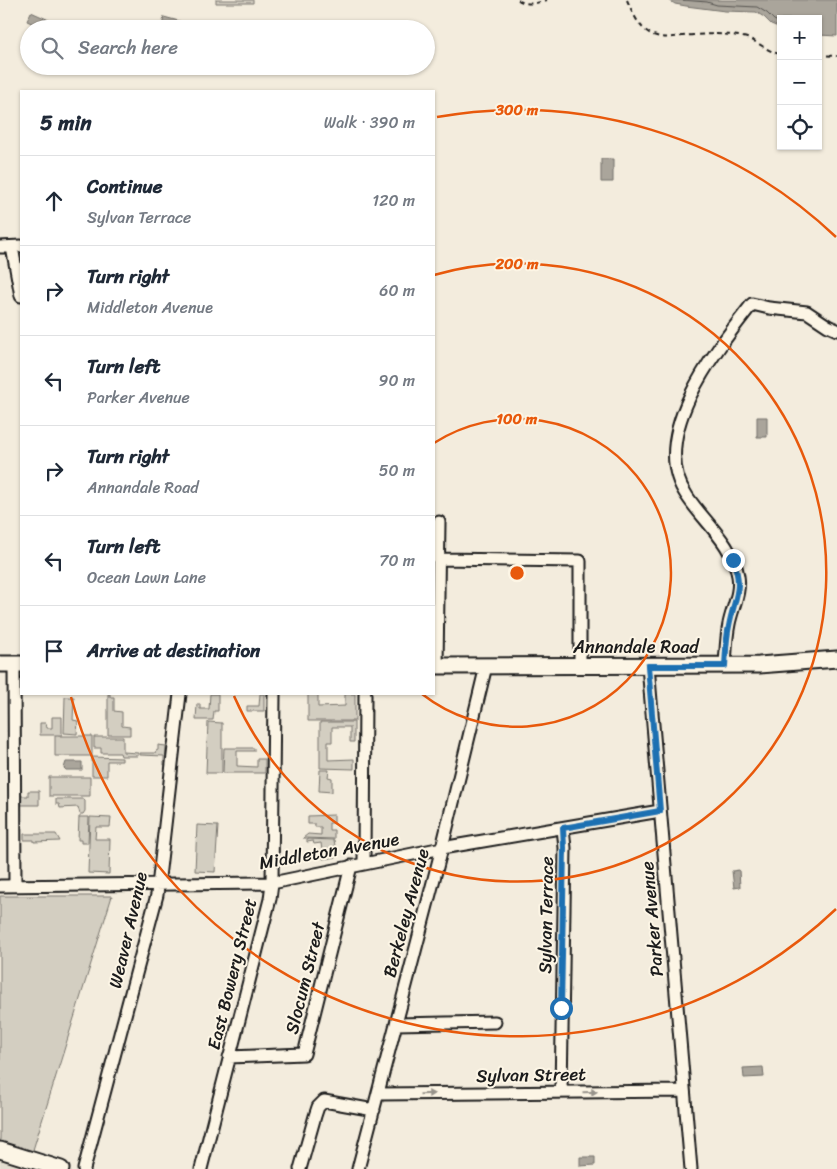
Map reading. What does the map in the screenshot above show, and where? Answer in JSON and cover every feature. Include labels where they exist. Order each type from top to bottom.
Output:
[{"type":"street","points":[[0,248],[17,246],[20,284]]},
{"type":"street","points":[[725,666],[727,635],[737,596],[738,577],[728,550],[679,484],[676,474],[674,449],[679,424],[687,404],[715,353],[752,304],[769,308],[807,312],[837,330]]},
{"type":"street","points":[[435,666],[439,522]]},
{"type":"street","points":[[438,560],[580,561],[580,666]]},
{"type":"street","name":"Annandale Road","points":[[435,666],[725,666],[837,659]]},
{"type":"street","points":[[12,664],[15,886]]},
{"type":"street","name":"Berkeley Avenue","points":[[358,1169],[442,848],[486,666]]},
{"type":"street","name":"Parker Avenue","points":[[648,666],[691,1169]]},
{"type":"street","name":"Weaver Avenue","points":[[84,1169],[159,884],[180,695]]},
{"type":"street","name":"East Bowery Street","points":[[201,1169],[270,899],[272,883],[274,695]]},
{"type":"street","points":[[364,863],[365,695]]},
{"type":"street","name":"Middleton Avenue","points":[[0,886],[272,883],[442,848],[660,811]]},
{"type":"street","name":"Sylvan Terrace","points":[[561,1092],[563,828]]},
{"type":"street","name":"Slocum Street","points":[[229,1056],[304,1054],[351,866]]},
{"type":"street","points":[[396,1024],[495,1022]]},
{"type":"street","name":"Sylvan Street","points":[[379,1094],[683,1091]]},
{"type":"street","points":[[300,1169],[318,1107],[324,1101],[374,1110]]},
{"type":"street","points":[[0,1150],[61,1169]]},
{"type":"path","points":[[518,0],[527,4],[547,0]]},
{"type":"path","points":[[627,0],[642,27],[658,37],[733,35],[754,40],[771,53],[777,54]]},
{"type":"path","points":[[822,56],[837,56]]},
{"type":"shaded area","points":[[216,0],[253,0],[253,3],[216,3]]},
{"type":"shaded area","points":[[108,695],[110,695],[110,697],[114,697],[114,711],[122,712],[122,726],[130,727],[130,735],[108,735]]},
{"type":"shaded area","points":[[210,695],[218,695],[218,711],[214,711],[213,720],[196,720],[197,704],[200,704],[200,709],[209,709]]},
{"type":"shaded area","points":[[260,695],[264,695],[264,711],[247,711],[247,706],[259,706]]},
{"type":"shaded area","points":[[308,695],[318,695],[318,707],[345,706],[345,695],[355,695],[355,721],[308,721]]},
{"type":"shaded area","points":[[65,697],[74,697],[73,720],[78,721],[77,734],[64,733]]},
{"type":"shaded area","points":[[52,717],[62,717],[62,735],[40,735],[40,723],[46,723],[47,728],[52,728]]},
{"type":"shaded area","points":[[208,722],[222,723],[222,773],[206,773]]},
{"type":"shaded area","points":[[320,722],[354,722],[354,742],[350,742],[350,727],[332,727],[332,742],[328,742],[328,760],[354,759],[354,769],[320,768]]},
{"type":"shaded area","points":[[55,736],[92,736],[92,756],[55,756]]},
{"type":"shaded area","points":[[94,737],[123,737],[123,752],[138,753],[138,756],[121,756],[120,753],[101,753],[101,748],[94,748]]},
{"type":"shaded area","points":[[158,745],[166,746],[165,765],[164,756],[140,755],[140,753],[155,753],[158,750]]},
{"type":"shaded area","points":[[224,748],[254,748],[254,751],[237,751],[237,766],[257,767],[257,759],[265,759],[265,773],[223,773]]},
{"type":"shaded area","points":[[92,757],[122,758],[122,761],[107,761],[107,776],[92,776]]},
{"type":"shaded area","points":[[320,770],[329,770],[328,777],[332,778],[332,792],[319,791]]},
{"type":"shaded area","points":[[49,777],[90,777],[90,796],[49,796]]},
{"type":"shaded area","points":[[28,791],[39,791],[39,805],[18,805],[18,796],[28,796]]},
{"type":"shaded area","points":[[56,799],[83,799],[85,801],[85,811],[83,814],[80,814],[78,807],[60,808],[59,804],[56,804]]},
{"type":"shaded area","points":[[334,815],[334,823],[329,823],[329,830],[334,830],[334,839],[303,838],[308,834],[321,835],[321,827],[315,827],[315,824],[308,824],[308,816]]},
{"type":"shaded area","points":[[79,817],[89,817],[88,843],[81,843],[81,840],[78,840]]},
{"type":"shaded area","points":[[90,817],[111,818],[110,827],[96,827],[95,839],[110,839],[109,874],[88,873]]},
{"type":"shaded area","points":[[197,825],[218,826],[215,872],[195,871]]},
{"type":"shaded area","points":[[24,834],[56,834],[60,841],[34,842],[34,840],[24,840]]},
{"type":"shaded area","points":[[307,839],[334,840],[337,857],[323,859],[321,843],[307,842]]},
{"type":"shaded area","points":[[0,896],[112,896],[32,1153],[0,1143]]},
{"type":"shaded area","points":[[0,1157],[38,1169],[0,1169]]},
{"type":"water","points":[[669,0],[837,0],[837,36],[822,35],[822,15],[777,15],[777,26],[756,12],[725,11],[675,4]]},
{"type":"water","points":[[31,12],[49,20],[27,20]]},
{"type":"water","points":[[164,17],[175,20],[163,20]]},
{"type":"water","points":[[601,159],[613,159],[613,182],[601,182]]},
{"type":"water","points":[[757,417],[767,417],[767,437],[757,437]]},
{"type":"water","points":[[66,762],[82,762],[82,770],[66,770],[64,768]]},
{"type":"water","points":[[739,870],[740,887],[734,888],[732,871]]},
{"type":"water","points":[[763,1067],[764,1077],[744,1078],[743,1068]]},
{"type":"water","points":[[580,1157],[595,1157],[595,1165],[580,1166]]},
{"type":"route","points":[[561,1008],[563,828],[660,811],[648,666],[725,666],[729,622],[739,586],[733,560]]}]
